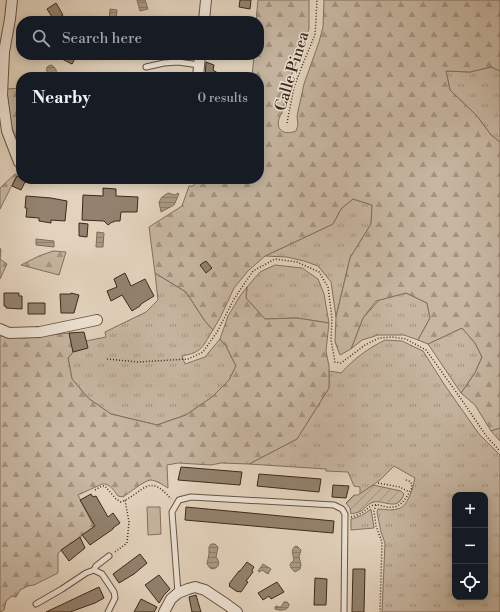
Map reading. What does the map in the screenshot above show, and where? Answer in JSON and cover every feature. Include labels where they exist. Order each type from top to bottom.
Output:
[{"type":"street","points":[[12,0],[4,52],[2,95],[7,131],[16,154]]},
{"type":"street","points":[[204,16],[206,0]]},
{"type":"street","points":[[199,72],[200,60]]},
{"type":"street","points":[[0,330],[9,333],[40,332],[97,320]]},
{"type":"street","points":[[164,612],[171,600],[178,593],[195,587],[205,590],[237,612]]},
{"type":"lane","points":[[146,67],[164,63],[200,60]]},
{"type":"lane","points":[[178,593],[172,512],[179,500],[191,497],[334,505],[342,509],[345,514],[344,612]]},
{"type":"lane","points":[[36,604],[86,573],[94,570],[96,566],[109,556]]},
{"type":"lane","points":[[94,570],[102,574],[114,592],[115,598],[108,612]]},
{"type":"path","name":"Calle Pinea","points":[[287,124],[294,87],[315,35],[317,0]]},
{"type":"path","points":[[107,358],[138,362],[188,359],[203,352],[217,332],[234,299],[253,271],[275,259],[297,262],[319,272],[328,287],[332,318],[331,340],[334,362],[341,363],[366,345],[379,338],[392,337],[406,339],[426,350],[487,437],[500,451]]},
{"type":"path","points":[[345,517],[364,512],[370,507],[376,505],[388,507],[398,506],[403,503],[412,488],[411,482],[404,479]]},
{"type":"path","points":[[378,483],[400,487],[409,492]]},
{"type":"path","points":[[95,490],[105,486],[116,499],[121,502],[149,485],[156,485],[165,491],[176,505]]},
{"type":"path","points":[[109,556],[127,543],[128,522],[125,500]]},
{"type":"path","points":[[376,505],[374,511],[376,526],[382,542],[380,612]]},
{"type":"green space","points":[[258,0],[309,0],[309,29],[291,76],[282,113],[278,122],[280,129],[286,133],[296,131],[298,125],[297,116],[304,84],[323,27],[324,0],[500,0],[500,71],[491,67],[470,72],[446,71],[450,90],[477,116],[491,135],[500,142],[500,428],[491,431],[475,405],[461,393],[475,373],[482,357],[475,343],[462,328],[428,344],[418,340],[430,318],[427,303],[406,293],[376,301],[363,318],[351,349],[340,355],[335,342],[336,317],[350,258],[371,224],[372,205],[353,199],[341,209],[333,224],[265,256],[248,271],[234,288],[213,330],[205,321],[186,292],[155,273],[149,227],[182,206],[189,186],[193,186],[194,184],[264,184],[264,72],[252,72],[254,60],[264,60],[264,16],[256,16]]},
{"type":"green space","points":[[491,67],[500,71],[500,142],[491,135],[477,116],[450,90],[446,71],[470,72]]},
{"type":"green space","points":[[16,88],[16,139],[9,113],[7,89]]},
{"type":"green space","points":[[16,174],[0,209],[0,188]]},
{"type":"green space","points":[[353,199],[372,205],[371,224],[350,258],[336,317],[331,282],[318,266],[287,257],[265,256],[333,224],[341,209]]},
{"type":"green space","points":[[53,251],[66,252],[59,275],[21,265],[39,256]]},
{"type":"green space","points":[[0,259],[7,264],[0,279]]},
{"type":"green space","points":[[275,265],[302,268],[318,279],[324,294],[329,323],[297,318],[265,319],[246,298],[247,287],[260,272]]},
{"type":"green space","points":[[155,273],[186,292],[205,321],[213,330],[201,348],[194,353],[182,356],[185,364],[205,357],[220,339],[226,346],[236,366],[229,380],[212,397],[186,415],[157,425],[111,414],[88,398],[72,379],[68,358],[73,352],[87,348],[86,341],[106,337],[105,332],[146,312],[158,300]]},
{"type":"green space","points":[[247,287],[246,298],[265,319],[297,318],[329,323],[326,351],[329,366],[329,388],[297,439],[249,464],[221,463],[211,465],[178,463],[167,465],[168,488],[150,480],[123,497],[118,496],[111,487],[105,484],[78,495],[94,527],[58,553],[58,573],[20,590],[16,597],[12,596],[6,601],[4,610],[0,612],[0,336],[25,338],[69,333],[73,352],[68,358],[72,379],[88,398],[111,414],[157,425],[186,415],[212,397],[229,380],[236,366],[226,346],[220,339],[228,316]]},
{"type":"green space","points":[[406,293],[427,303],[430,318],[418,340],[404,335],[378,335],[362,340],[351,349],[363,318],[379,300]]},
{"type":"green space","points":[[462,328],[475,343],[482,357],[475,373],[461,393],[428,344]]},
{"type":"green space","points":[[385,340],[402,341],[423,351],[479,434],[500,455],[500,612],[382,612],[385,543],[377,512],[378,509],[394,510],[401,508],[407,501],[415,478],[394,466],[380,480],[360,494],[360,487],[354,486],[348,472],[326,471],[326,469],[249,464],[297,439],[329,388],[329,371],[341,373],[367,350]]},
{"type":"green space","points":[[500,428],[500,441],[491,431]]},
{"type":"green space","points":[[373,485],[401,491],[404,494],[398,503],[391,504],[374,502],[360,512],[351,514],[350,508],[346,503],[354,495],[358,495]]},
{"type":"green space","points":[[147,507],[160,507],[161,534],[148,535]]},
{"type":"green space","points":[[371,509],[374,528],[351,530],[351,519],[362,515]]},
{"type":"shaded area","points":[[137,0],[145,0],[148,9],[140,11]]},
{"type":"shaded area","points":[[110,9],[117,10],[116,16],[109,16]]},
{"type":"shaded area","points":[[51,65],[54,67],[57,72],[47,72],[47,67]]},
{"type":"shaded area","points":[[168,193],[175,195],[178,193],[179,194],[174,205],[161,212],[159,202],[162,197]]},
{"type":"shaded area","points":[[97,232],[104,233],[103,247],[96,247]]},
{"type":"shaded area","points":[[36,239],[54,241],[54,247],[36,245]]},
{"type":"shaded area","points":[[211,544],[215,544],[218,547],[216,557],[219,564],[213,569],[207,564],[209,547]]},
{"type":"shaded area","points":[[296,546],[301,550],[299,557],[301,565],[300,569],[295,572],[291,568],[290,564],[294,560],[292,550]]},
{"type":"shaded area","points":[[263,564],[271,569],[268,574],[262,570],[260,572],[258,571]]},
{"type":"shaded area","points":[[284,602],[289,604],[288,608],[282,610],[275,609],[276,606],[281,607]]},
{"type":"building","points":[[240,0],[251,0],[250,9],[239,7]]},
{"type":"building","points":[[56,3],[63,15],[51,16],[47,9]]},
{"type":"building","points":[[64,60],[74,60],[72,64]]},
{"type":"building","points":[[206,62],[214,65],[213,70],[216,72],[205,72]]},
{"type":"building","points":[[16,178],[16,184],[24,184],[21,190],[12,186]]},
{"type":"building","points":[[103,188],[116,189],[116,196],[138,197],[137,212],[121,212],[120,221],[114,221],[108,225],[104,221],[82,220],[83,195],[103,196]]},
{"type":"building","points":[[26,196],[67,201],[65,221],[51,220],[51,223],[39,221],[39,218],[26,217]]},
{"type":"building","points":[[79,223],[88,224],[87,237],[79,236]]},
{"type":"building","points":[[206,261],[212,268],[206,273],[200,265]]},
{"type":"building","points":[[125,273],[131,286],[145,279],[154,296],[132,311],[122,295],[111,301],[107,291],[117,287],[114,279]]},
{"type":"building","points":[[4,293],[19,293],[19,296],[22,296],[22,309],[6,308],[6,306],[4,306]]},
{"type":"building","points":[[71,293],[79,295],[74,313],[61,313],[60,294]]},
{"type":"building","points":[[28,303],[45,303],[45,314],[28,314]]},
{"type":"building","points":[[84,332],[88,348],[73,352],[69,333]]},
{"type":"building","points":[[181,467],[242,472],[240,485],[178,480]]},
{"type":"building","points":[[259,474],[321,479],[319,492],[257,486]]},
{"type":"building","points":[[333,485],[349,486],[346,498],[332,497]]},
{"type":"building","points":[[91,494],[93,497],[96,496],[108,517],[113,513],[120,523],[90,545],[82,535],[95,526],[80,500]]},
{"type":"building","points":[[186,507],[334,521],[333,533],[185,520]]},
{"type":"building","points":[[80,537],[85,548],[69,561],[61,550]]},
{"type":"building","points":[[140,554],[147,563],[134,574],[119,583],[113,574]]},
{"type":"building","points":[[247,562],[254,567],[252,570],[253,572],[246,581],[248,582],[241,592],[236,591],[229,586],[229,584]]},
{"type":"building","points":[[353,569],[365,569],[364,612],[352,612]]},
{"type":"building","points":[[159,575],[170,589],[159,603],[145,585]]},
{"type":"building","points":[[315,578],[327,579],[326,605],[314,605]]},
{"type":"building","points":[[277,582],[284,592],[271,599],[269,596],[263,600],[258,593]]},
{"type":"building","points":[[99,587],[104,598],[95,603],[70,612],[46,612]]},
{"type":"building","points":[[196,595],[201,612],[192,612],[189,597]]},
{"type":"building","points":[[141,599],[157,607],[154,612],[134,612]]}]
